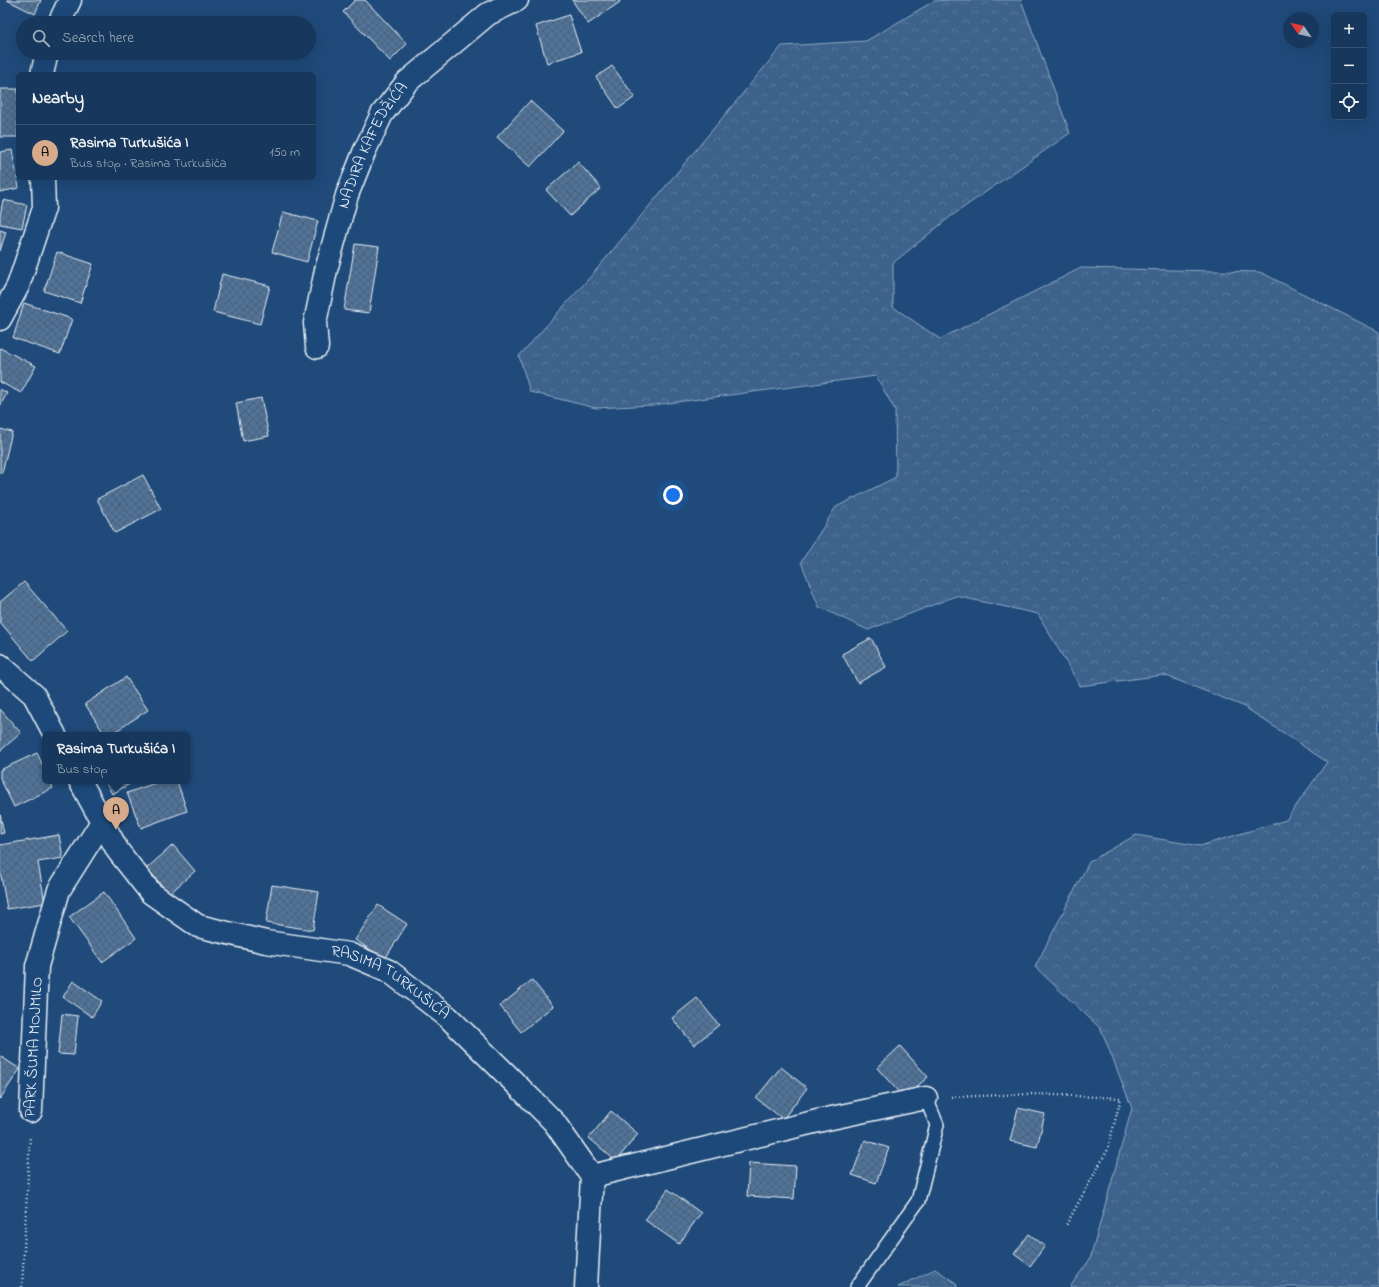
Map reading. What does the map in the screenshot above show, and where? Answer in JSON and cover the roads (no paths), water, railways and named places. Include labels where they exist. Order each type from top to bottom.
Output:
[{"type":"street","points":[[62,16],[70,0]]},
{"type":"street","name":"NADIRA KAFEDŽIĆA","points":[[317,347],[315,323],[326,270],[347,195],[365,150],[382,114],[407,82],[488,14],[517,0]]},
{"type":"street","points":[[42,72],[45,60]]},
{"type":"street","points":[[0,319],[18,286],[44,208],[42,180]]},
{"type":"street","points":[[0,665],[34,695],[53,732]]},
{"type":"street","name":"RASIMA TURKUŠIĆA","points":[[82,784],[118,851],[152,894],[198,926],[266,942],[349,954],[389,971],[448,1017],[554,1122],[592,1176]]},
{"type":"street","name":"PARK ŠUMA MOJMILO","points":[[31,1111],[38,966],[59,890],[102,822]]},
{"type":"street","points":[[586,1287],[592,1176],[822,1120],[926,1098]]},
{"type":"lane","points":[[857,1287],[918,1201],[937,1125],[926,1098]]},
{"type":"place","name":"Rasima Turkušića I","points":[[116,830]]}]
